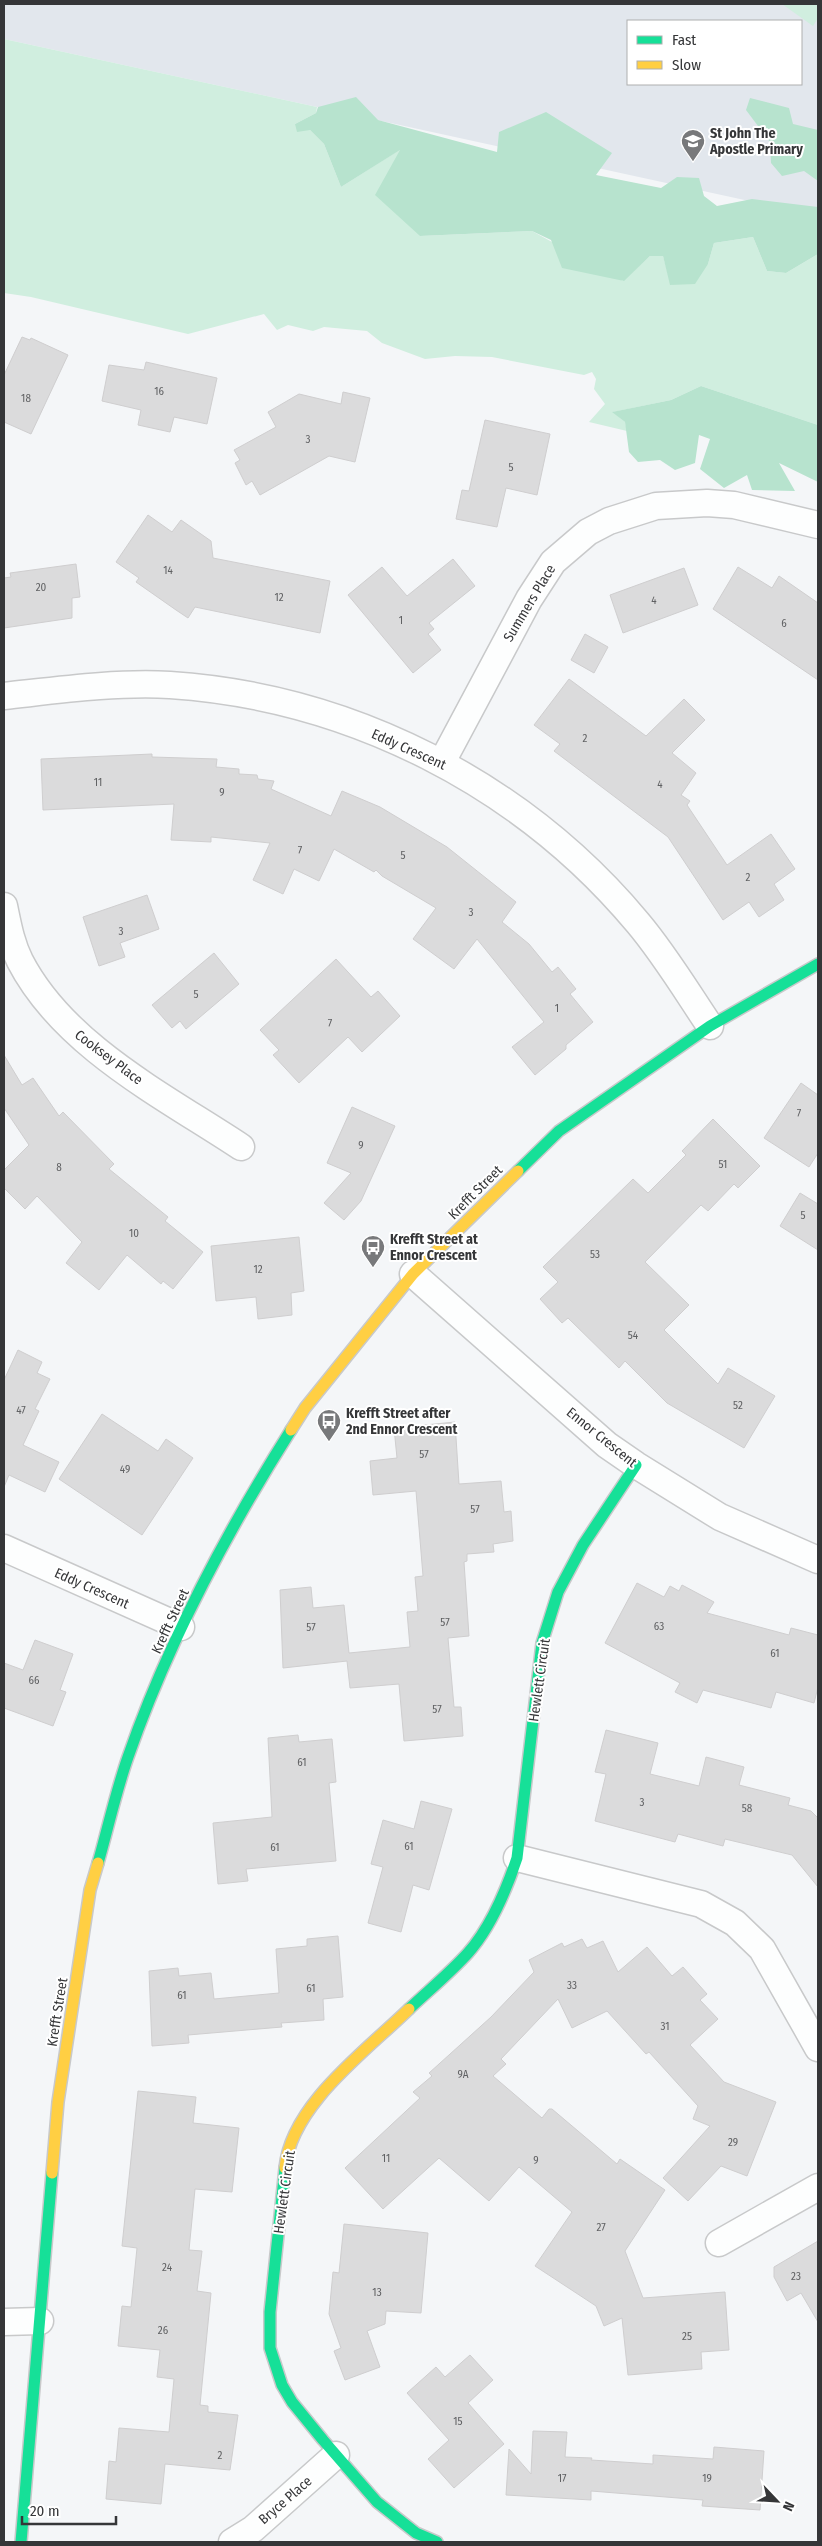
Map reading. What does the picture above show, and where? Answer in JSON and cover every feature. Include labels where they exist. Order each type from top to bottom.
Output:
[{"type":"street","name":"Summers Place","points":[[442,762],[529,599],[553,562],[588,532],[609,520],[656,506],[707,503],[734,505],[818,525]]},
{"type":"street","name":"Eddy Crescent","points":[[4,696],[89,686],[168,685],[208,689],[288,703],[327,714],[404,744],[442,762],[515,808],[581,862],[639,923],[710,1026]]},
{"type":"street","name":"Cooksey Place","points":[[4,906],[10,937],[19,959],[32,981],[63,1021],[103,1056],[241,1147]]},
{"type":"street","name":"Krefft Street","points":[[21,2542],[58,2102],[90,1890],[128,1757],[181,1627],[249,1497],[305,1408],[413,1274],[559,1131],[710,1026],[818,964]]},
{"type":"street","name":"Ennor Crescent","points":[[413,1274],[607,1445],[720,1517],[818,1560]]},
{"type":"street","name":"Hewlett Circuit","points":[[438,2542],[408,2528],[380,2505],[292,2402],[282,2385],[270,2348],[270,2312],[286,2155],[293,2136],[313,2101],[468,1953],[484,1931],[501,1899],[509,1883],[517,1858],[542,1643],[558,1592],[583,1545],[636,1465]]},
{"type":"street","name":"Eddy Crescent","points":[[4,1548],[181,1627]]},
{"type":"street","points":[[517,1858],[701,1904],[735,1923],[762,1949],[818,2048]]},
{"type":"street","points":[[719,2243],[818,2186]]},
{"type":"street","points":[[4,2322],[40,2321]]},
{"type":"street","name":"Bryce Place","points":[[232,2542],[253,2529],[336,2455]]},
{"type":"shaded area","name":"St John The Apostle Primary","points":[[4,4],[818,4],[818,216],[4,39]]},
{"type":"green space","points":[[782,4],[818,4],[818,18],[813,26]]},
{"type":"green space","points":[[4,39],[317,107],[316,113],[295,124],[310,130],[324,144],[341,187],[401,149],[420,236],[532,231],[623,281],[650,256],[663,256],[671,285],[708,264],[714,243],[753,237],[767,271],[786,273],[818,254],[818,425],[701,386],[671,400],[613,412],[625,422],[627,431],[589,422],[605,404],[594,389],[596,379],[592,372],[584,375],[492,357],[455,356],[425,359],[382,343],[367,331],[324,327],[313,331],[288,325],[277,330],[264,314],[188,334],[31,297],[4,293]]},
{"type":"green space","points":[[356,97],[378,120],[497,152],[499,132],[546,112],[612,153],[596,175],[661,188],[677,177],[699,178],[704,196],[717,206],[752,199],[818,207],[818,254],[786,273],[767,271],[753,237],[714,243],[708,264],[695,284],[670,285],[663,256],[650,256],[624,281],[562,268],[551,240],[532,231],[420,236],[375,195],[400,150],[341,187],[324,144],[310,130],[297,132],[295,124],[316,113],[318,107]]},
{"type":"green space","points":[[750,98],[789,108],[793,124],[818,130],[818,181],[804,171],[782,176],[771,163],[770,142],[746,110]]},
{"type":"green space","points":[[701,386],[818,425],[818,482],[779,463],[795,491],[752,490],[747,475],[724,488],[700,469],[710,439],[699,435],[695,463],[675,470],[660,460],[638,462],[629,452],[625,422],[612,412],[671,400]]},
{"type":"building","points":[[22,337],[30,340],[31,338],[68,355],[31,434],[4,422],[4,375]]},
{"type":"building","points":[[146,362],[217,378],[207,424],[174,417],[170,432],[138,425],[141,410],[102,401],[109,365],[144,370]]},
{"type":"building","points":[[343,392],[370,398],[355,462],[329,456],[260,495],[252,481],[246,485],[235,463],[240,460],[234,450],[276,427],[268,412],[299,394],[341,404]]},
{"type":"building","points":[[485,420],[550,434],[537,495],[506,488],[497,527],[456,519],[462,490],[469,491]]},
{"type":"building","points":[[148,515],[172,532],[181,520],[211,541],[213,558],[330,581],[320,633],[195,607],[188,618],[176,610],[136,582],[139,578],[116,562]]},
{"type":"building","points":[[453,559],[475,586],[429,623],[434,629],[428,634],[441,650],[413,673],[348,595],[382,567],[407,596]]},
{"type":"building","points":[[76,564],[80,597],[72,598],[72,618],[4,628],[4,578],[11,577],[10,573]]},
{"type":"building","points":[[738,567],[772,588],[779,576],[818,603],[818,680],[713,609]]},
{"type":"building","points":[[684,568],[698,605],[623,633],[610,595]]},
{"type":"building","points":[[585,634],[608,647],[594,673],[571,660]]},
{"type":"building","points":[[569,679],[646,736],[684,699],[705,720],[672,753],[696,773],[681,795],[690,801],[687,805],[727,865],[771,834],[795,869],[774,884],[784,900],[759,917],[749,902],[723,920],[668,837],[554,751],[560,744],[534,725]]},
{"type":"building","points":[[152,754],[152,757],[217,759],[216,767],[239,769],[239,774],[257,775],[258,779],[274,781],[271,789],[331,816],[342,791],[380,807],[447,847],[516,902],[502,922],[529,944],[552,972],[558,967],[576,989],[570,994],[593,1022],[566,1045],[566,1049],[535,1075],[512,1047],[544,1022],[477,939],[454,969],[413,939],[436,908],[382,876],[376,870],[374,872],[334,849],[319,881],[294,869],[283,894],[253,880],[270,843],[211,837],[211,842],[171,840],[174,804],[43,810],[41,759]]},
{"type":"building","points":[[147,895],[159,929],[120,943],[125,957],[99,966],[83,917]]},
{"type":"building","points":[[214,953],[239,984],[186,1029],[180,1021],[172,1028],[152,1005]]},
{"type":"building","points":[[336,959],[371,997],[378,991],[400,1016],[362,1052],[348,1037],[299,1083],[273,1055],[279,1050],[260,1030]]},
{"type":"building","points":[[4,1055],[22,1085],[33,1078],[59,1116],[63,1112],[114,1164],[109,1169],[168,1217],[165,1221],[203,1252],[173,1289],[163,1281],[161,1284],[127,1255],[99,1290],[66,1263],[82,1242],[37,1196],[25,1209],[4,1188],[4,1170],[29,1145],[4,1108]]},
{"type":"building","points":[[801,1083],[818,1095],[818,1153],[809,1167],[764,1138]]},
{"type":"building","points":[[352,1107],[395,1126],[361,1201],[344,1220],[324,1203],[351,1173],[327,1163]]},
{"type":"building","points":[[713,1119],[760,1166],[738,1188],[734,1184],[708,1211],[701,1205],[645,1262],[689,1305],[664,1330],[718,1384],[728,1368],[775,1396],[744,1448],[667,1403],[625,1361],[619,1368],[568,1318],[562,1323],[540,1299],[558,1282],[543,1267],[633,1179],[648,1193],[686,1155],[682,1151]]},
{"type":"building","points":[[800,1193],[818,1204],[818,1250],[780,1226]]},
{"type":"building","points":[[299,1237],[304,1291],[291,1293],[292,1315],[258,1319],[256,1297],[216,1301],[211,1246]]},
{"type":"building","points":[[18,1350],[42,1362],[37,1373],[50,1379],[35,1409],[39,1411],[23,1445],[59,1462],[45,1492],[9,1475],[4,1487],[4,1380]]},
{"type":"building","points":[[102,1414],[158,1451],[166,1439],[193,1458],[142,1535],[59,1479]]},
{"type":"building","points":[[455,1422],[459,1484],[501,1481],[504,1512],[511,1511],[513,1541],[493,1544],[494,1552],[467,1554],[467,1561],[464,1562],[469,1636],[448,1638],[454,1707],[461,1707],[463,1736],[404,1741],[399,1684],[350,1688],[347,1661],[283,1668],[280,1590],[311,1587],[313,1608],[344,1605],[349,1653],[410,1647],[407,1612],[418,1611],[415,1577],[423,1576],[416,1491],[373,1495],[370,1461],[397,1458],[394,1428]]},
{"type":"building","points":[[637,1583],[664,1597],[670,1586],[679,1591],[682,1585],[714,1602],[707,1613],[789,1635],[791,1628],[818,1635],[818,1687],[814,1703],[776,1692],[771,1708],[703,1690],[697,1703],[675,1692],[680,1683],[605,1643]]},
{"type":"building","points":[[35,1640],[73,1654],[60,1690],[66,1692],[53,1726],[4,1708],[4,1663],[23,1670]]},
{"type":"building","points":[[606,1730],[658,1743],[650,1774],[699,1786],[706,1757],[744,1767],[739,1785],[790,1798],[788,1805],[811,1811],[818,1818],[818,1887],[792,1855],[725,1839],[723,1846],[678,1834],[675,1842],[595,1821],[606,1774],[595,1772]]},
{"type":"building","points":[[298,1735],[299,1742],[332,1739],[336,1782],[329,1783],[336,1861],[246,1869],[248,1881],[218,1884],[213,1823],[272,1817],[268,1738]]},
{"type":"building","points":[[421,1801],[452,1809],[429,1890],[413,1885],[401,1932],[368,1923],[383,1867],[371,1864],[383,1820],[414,1829]]},
{"type":"building","points":[[338,1936],[343,1997],[323,1999],[324,2020],[281,2023],[282,2027],[188,2035],[189,2043],[152,2046],[149,1971],[178,1968],[179,1976],[211,1973],[214,1999],[279,1993],[276,1949],[307,1946],[307,1939]]},
{"type":"building","points":[[582,1939],[587,1948],[603,1941],[618,1972],[647,1947],[672,1976],[683,1967],[707,1994],[700,2000],[718,2019],[690,2045],[724,2082],[776,2102],[747,2176],[721,2166],[688,2201],[663,2178],[710,2126],[693,2119],[698,2106],[649,2052],[646,2054],[607,2011],[572,2028],[558,1999],[501,2059],[506,2064],[493,2076],[542,2118],[549,2109],[552,2109],[617,2164],[620,2159],[665,2190],[625,2251],[643,2298],[725,2292],[729,2350],[701,2352],[702,2369],[628,2375],[622,2318],[604,2326],[596,2306],[535,2266],[572,2212],[519,2167],[489,2201],[439,2158],[383,2209],[345,2168],[420,2098],[413,2092],[432,2076],[429,2073],[491,2017],[534,1972],[529,1960],[562,1943],[564,1947]]},
{"type":"building","points":[[138,2091],[196,2097],[193,2123],[239,2128],[232,2192],[195,2189],[189,2250],[202,2251],[197,2291],[211,2293],[200,2405],[208,2406],[208,2412],[238,2415],[230,2470],[165,2464],[161,2504],[106,2499],[109,2461],[116,2462],[119,2428],[169,2432],[174,2379],[157,2377],[160,2350],[118,2346],[122,2306],[131,2307],[137,2248],[122,2246]]},
{"type":"building","points":[[344,2224],[428,2233],[421,2313],[386,2311],[385,2324],[367,2331],[380,2367],[345,2380],[334,2351],[341,2348],[329,2314],[333,2272],[339,2273]]},
{"type":"building","points":[[818,2241],[818,2322],[801,2293],[787,2301],[774,2277],[774,2267]]},
{"type":"building","points":[[470,2355],[493,2380],[468,2403],[504,2444],[454,2488],[428,2459],[449,2440],[407,2393],[436,2367],[445,2377]]},
{"type":"building","points":[[533,2431],[567,2432],[565,2457],[592,2458],[591,2460],[653,2464],[653,2455],[713,2459],[714,2447],[764,2451],[760,2510],[702,2506],[703,2500],[591,2491],[591,2500],[506,2495],[509,2449],[531,2474]]},
{"type":"traffic: fast","points":[[518,1171],[559,1131],[710,1026],[818,964]]},
{"type":"traffic: fast","points":[[98,1863],[124,1770],[161,1672],[221,1548],[291,1430]]},
{"type":"traffic: fast","points":[[409,2009],[468,1953],[484,1932],[503,1896],[517,1858],[542,1643],[558,1592],[583,1545],[636,1465]]},
{"type":"traffic: fast","points":[[285,2168],[270,2312],[270,2348],[282,2385],[292,2402],[377,2502],[416,2533],[437,2542]]},
{"type":"traffic: fast","points":[[21,2542],[52,2173]]},
{"type":"traffic: slow","points":[[291,1430],[305,1408],[413,1274],[518,1171]]},
{"type":"traffic: slow","points":[[52,2173],[58,2102],[90,1890],[98,1863]]},
{"type":"traffic: slow","points":[[285,2168],[290,2145],[301,2122],[316,2101],[352,2061],[409,2009]]},
{"type":"place","name":"St John The Apostle Primary","points":[[693,162]]},
{"type":"place","name":"Krefft Street at Ennor Crescent","points":[[373,1268]]},
{"type":"place","name":"Krefft Street after 2nd Ennor Crescent","points":[[329,1442]]}]
